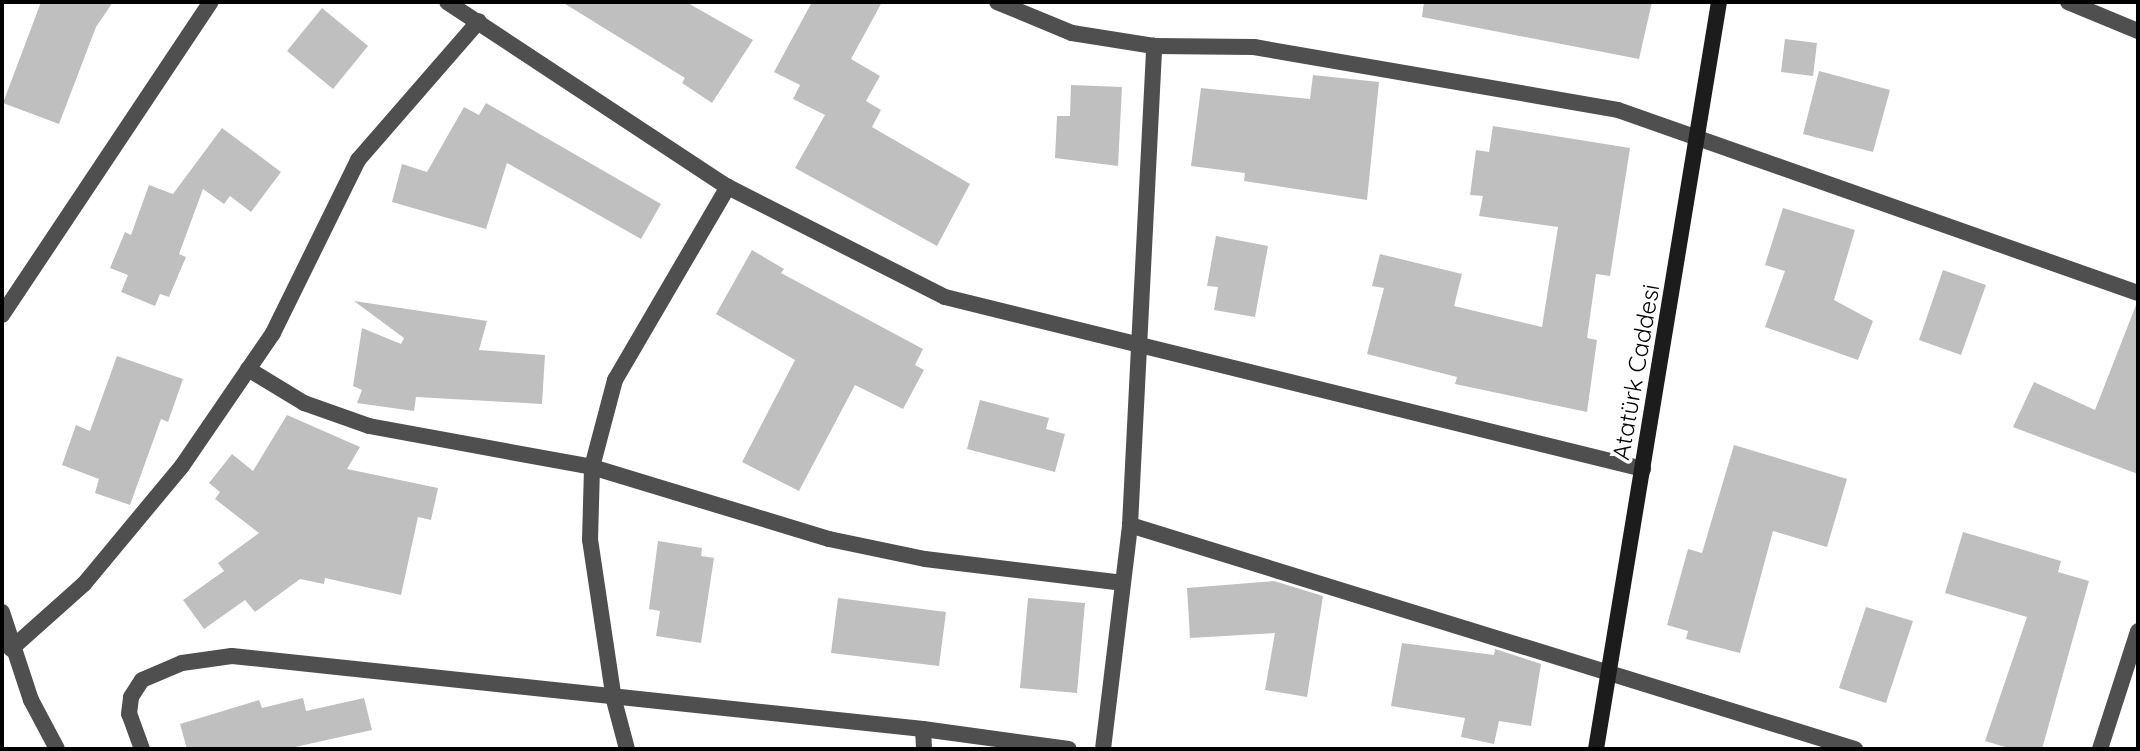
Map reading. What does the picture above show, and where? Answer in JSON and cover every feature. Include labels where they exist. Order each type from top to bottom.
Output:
[{"type":"main road","name":"Atatürk Caddesi","points":[[1596,749],[1700,137],[1719,2]]},
{"type":"street","points":[[2,315],[211,2]]},
{"type":"street","points":[[447,2],[728,187],[945,297],[1136,348],[1643,469]]},
{"type":"street","points":[[997,2],[1072,33],[1154,46],[1254,47],[1618,110],[2138,293]]},
{"type":"street","points":[[2068,2],[2138,31]]},
{"type":"street","points":[[11,649],[84,584],[182,466],[273,333],[358,160],[479,21]]},
{"type":"street","points":[[1103,749],[1130,525],[1136,348],[1154,46]]},
{"type":"street","points":[[627,749],[614,700],[590,540],[592,467],[615,380],[728,187]]},
{"type":"street","points":[[248,369],[304,403],[369,426],[592,467],[829,539],[925,559],[1122,583]]},
{"type":"street","points":[[1130,525],[1855,749]]},
{"type":"street","points":[[2,612],[11,649],[57,749]]},
{"type":"street","points":[[2100,749],[2138,631]]},
{"type":"street","points":[[142,749],[129,714],[131,697],[142,680],[204,658],[232,656],[614,700],[923,729],[1069,749]]},
{"type":"street","points":[[923,729],[924,749]]},
{"type":"building","points":[[41,2],[113,2],[96,27],[59,124],[3,103]]},
{"type":"building","points":[[562,2],[686,2],[753,40],[712,103],[682,83],[685,78]]},
{"type":"building","points":[[812,2],[882,2],[851,59],[880,76],[866,101],[881,110],[872,127],[970,184],[937,246],[795,168],[825,115],[793,99],[800,85],[774,72]]},
{"type":"building","points":[[1424,2],[1652,2],[1639,59],[1422,17]]},
{"type":"building","points":[[322,8],[368,46],[333,89],[287,51]]},
{"type":"building","points":[[1785,39],[1817,43],[1813,76],[1781,72]]},
{"type":"building","points":[[1819,71],[1890,90],[1873,152],[1803,134]]},
{"type":"building","points":[[1313,75],[1379,82],[1367,200],[1244,181],[1245,173],[1191,166],[1201,88],[1310,99]]},
{"type":"building","points":[[1071,85],[1122,87],[1118,166],[1055,158],[1057,116],[1070,116]]},
{"type":"building","points":[[486,103],[661,204],[641,239],[507,163],[486,229],[392,202],[402,164],[427,172],[464,107],[479,115]]},
{"type":"building","points":[[1493,126],[1630,148],[1610,276],[1596,274],[1587,338],[1597,340],[1587,412],[1455,384],[1457,377],[1367,354],[1384,288],[1372,286],[1380,254],[1462,274],[1454,306],[1542,327],[1558,227],[1479,216],[1483,196],[1470,195],[1476,150],[1489,152]]},
{"type":"building","points":[[222,128],[281,172],[251,212],[230,196],[224,204],[203,189],[179,254],[186,257],[169,297],[160,294],[155,306],[121,292],[128,275],[110,268],[125,232],[131,235],[149,185],[173,194]]},
{"type":"building","points":[[1783,208],[1855,230],[1834,300],[1873,321],[1858,360],[1765,327],[1785,271],[1765,265]]},
{"type":"building","points":[[1216,236],[1268,246],[1255,317],[1214,310],[1218,287],[1207,286]]},
{"type":"building","points":[[752,250],[784,269],[781,273],[923,349],[915,365],[924,370],[903,409],[855,385],[799,491],[742,462],[795,360],[716,314]]},
{"type":"building","points":[[1943,270],[1986,285],[1961,355],[1919,340]]},
{"type":"building","points":[[354,301],[487,321],[479,350],[545,355],[542,404],[416,397],[414,411],[357,403],[362,390],[353,386],[362,328],[401,344],[404,338]]},
{"type":"building","points":[[2136,305],[2138,474],[2013,427],[2034,382],[2095,410]]},
{"type":"building","points":[[117,356],[183,379],[168,422],[161,419],[130,505],[95,493],[99,479],[62,465],[76,425],[90,431]]},
{"type":"building","points":[[980,400],[1049,418],[1046,429],[1065,434],[1055,472],[967,449]]},
{"type":"building","points":[[287,415],[360,447],[347,469],[438,488],[431,520],[418,517],[401,595],[325,578],[324,584],[300,579],[255,612],[245,600],[204,629],[183,600],[224,571],[218,563],[259,533],[215,499],[220,492],[209,483],[232,454],[253,471]]},
{"type":"building","points":[[1734,445],[1847,479],[1827,547],[1773,531],[1740,653],[1686,639],[1688,631],[1667,625],[1688,549],[1702,553]]},
{"type":"building","points":[[1963,532],[2061,561],[2058,572],[2089,581],[2042,749],[2012,749],[1985,741],[2027,617],[1945,593]]},
{"type":"building","points":[[658,541],[702,548],[701,556],[714,558],[701,643],[656,636],[660,611],[649,609]]},
{"type":"building","points":[[1274,581],[1323,596],[1307,697],[1265,690],[1275,633],[1190,638],[1187,588]]},
{"type":"building","points":[[838,598],[946,612],[939,666],[831,653]]},
{"type":"building","points":[[1028,598],[1085,603],[1077,693],[1020,688]]},
{"type":"building","points":[[1866,607],[1913,621],[1886,703],[1839,688]]},
{"type":"building","points":[[1402,643],[1494,655],[1495,649],[1541,664],[1531,726],[1499,721],[1494,744],[1461,737],[1465,718],[1391,706]]},
{"type":"building","points":[[303,698],[306,711],[364,698],[372,730],[286,749],[187,749],[180,724],[259,700],[262,708]]}]
